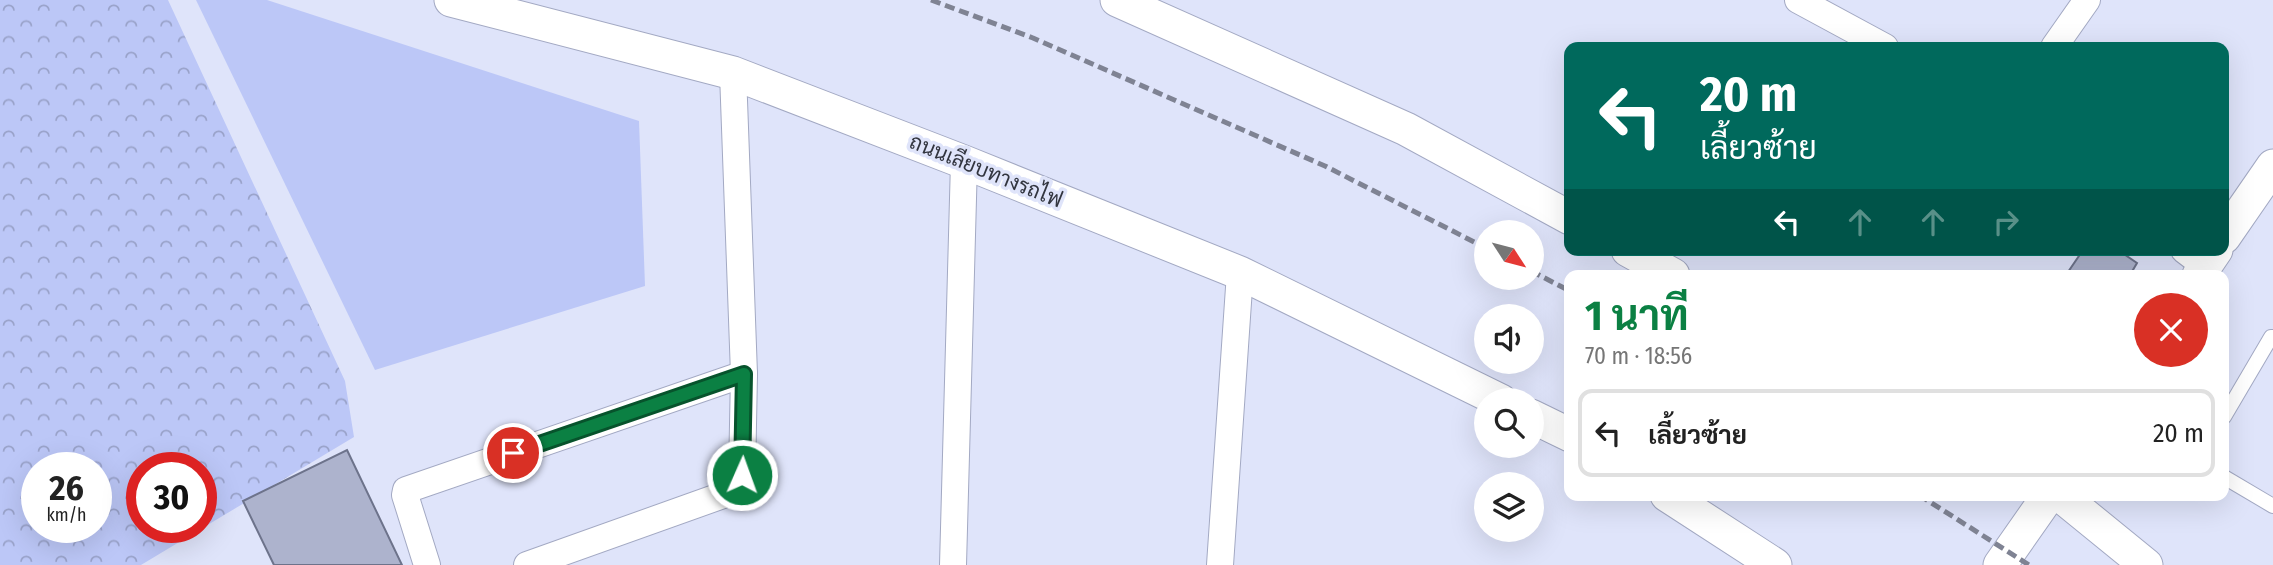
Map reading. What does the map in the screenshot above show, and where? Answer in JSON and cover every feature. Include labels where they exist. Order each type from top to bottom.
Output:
[{"type":"street","name":"ถนนเลียบทางรถไฟ","points":[[451,0],[733,73],[1240,273],[1474,388]]},
{"type":"street","points":[[1117,0],[1406,128],[1564,215]]},
{"type":"street","points":[[1798,0],[1876,42]]},
{"type":"street","points":[[2058,42],[2087,0]]},
{"type":"street","points":[[527,565],[726,494],[742,475],[744,374],[733,73]]},
{"type":"street","points":[[953,565],[964,162]]},
{"type":"street","points":[[2229,230],[2273,166]]},
{"type":"street","points":[[1639,256],[1664,270]]},
{"type":"street","points":[[1220,565],[1240,273]]},
{"type":"street","points":[[427,565],[405,495],[406,490],[744,374]]},
{"type":"street","points":[[1544,422],[1564,432]]},
{"type":"street","points":[[1676,501],[1775,565]]},
{"type":"street","points":[[2000,565],[2045,501]]},
{"type":"street","points":[[2067,501],[2146,565]]},
{"type":"lane","points":[[2229,408],[2273,337]]},
{"type":"lane","points":[[2229,480],[2273,506]]},
{"type":"green space","points":[[0,0],[168,0],[345,381],[354,437],[217,519],[217,452],[126,452],[126,543],[178,543],[141,565],[0,565]]},
{"type":"green space","points":[[196,0],[267,0],[639,121],[645,286],[375,370]]},
{"type":"building","points":[[2079,256],[2127,256],[2137,263],[2133,270],[2069,270]]},
{"type":"building","points":[[347,450],[402,565],[274,565],[243,501]]},
{"type":"railway","points":[[931,0],[1033,38],[1325,166],[1474,242]]},
{"type":"railway","points":[[1544,278],[1564,288]]},
{"type":"railway","points":[[1928,501],[2029,565]]},
{"type":"route","points":[[513,453],[744,374],[742,475]]}]
